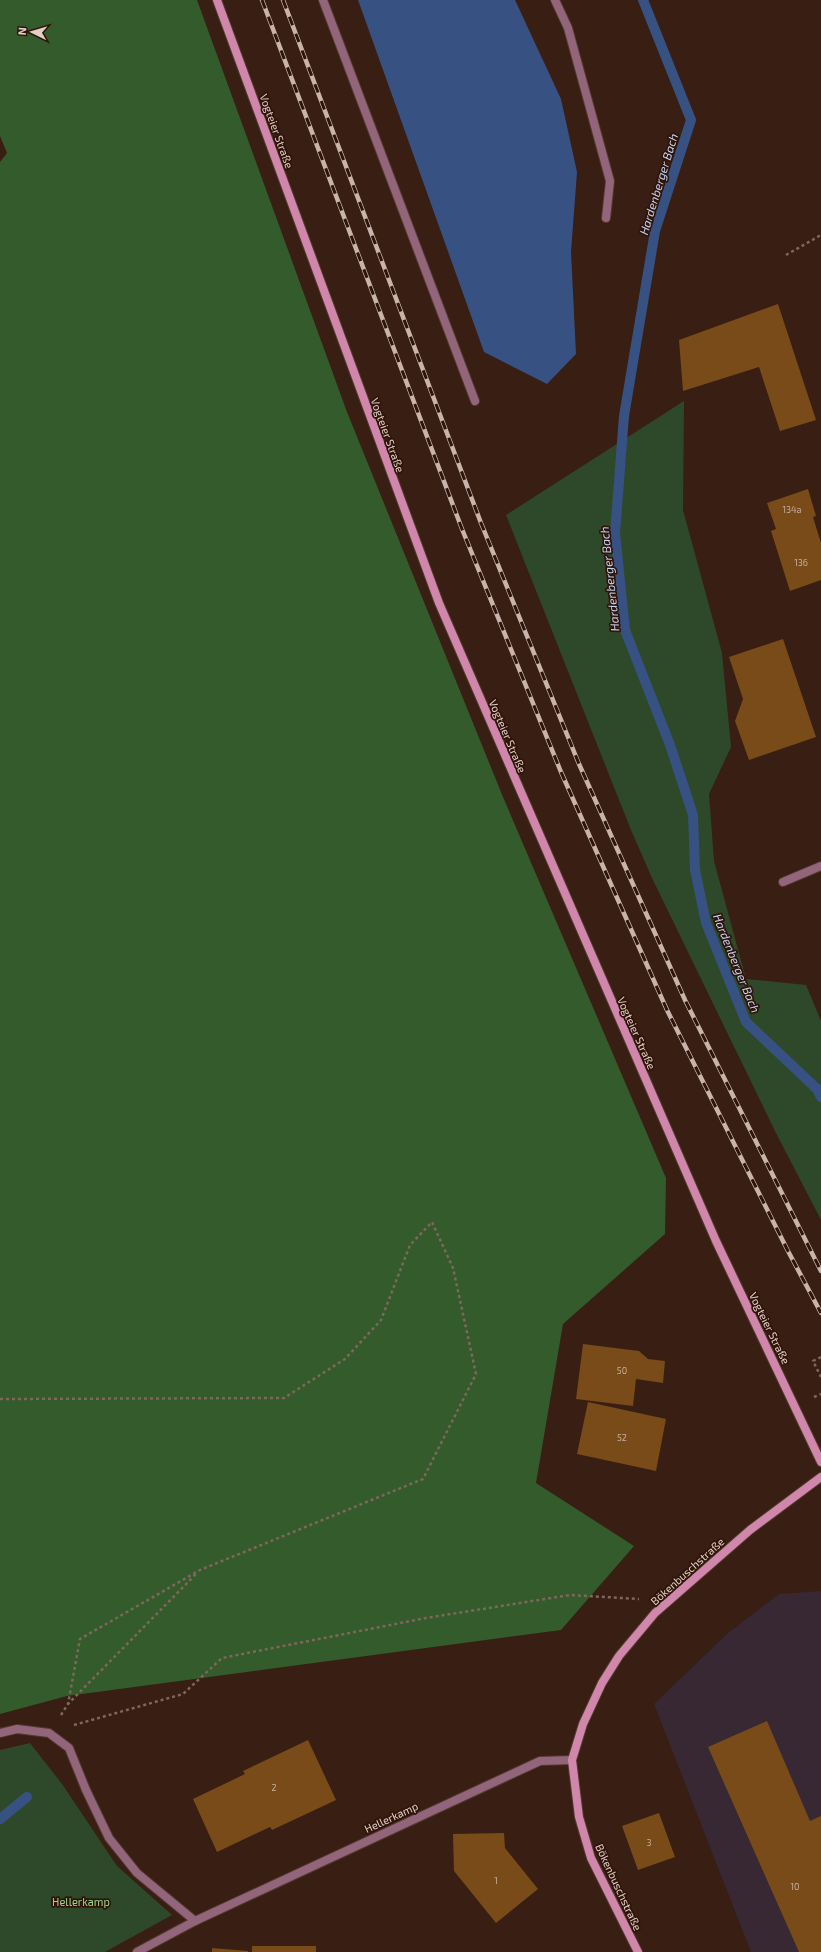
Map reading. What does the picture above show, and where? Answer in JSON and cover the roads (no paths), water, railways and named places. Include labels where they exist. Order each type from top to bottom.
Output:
[{"type":"main road","name":"Vogteier Straße","points":[[217,0],[439,603],[716,1241],[821,1462]]},
{"type":"main road","name":"Bökenbuschstraße","points":[[638,1952],[591,1858],[579,1817],[572,1760],[583,1724],[602,1683],[619,1656],[668,1601],[750,1530],[821,1477]]},
{"type":"street","points":[[323,0],[475,401]]},
{"type":"street","points":[[555,0],[568,28],[610,181],[606,218]]},
{"type":"street","points":[[783,882],[821,866]]},
{"type":"street","points":[[0,1733],[17,1729],[49,1733],[69,1748],[86,1790],[109,1838],[137,1873],[195,1921]]},
{"type":"street","name":"Hellerkamp","points":[[137,1952],[195,1921],[540,1761],[572,1760]]},
{"type":"water","points":[[358,0],[515,0],[561,99],[577,172],[571,252],[576,354],[547,384],[484,352]]},
{"type":"waterway","name":"Hardenberger Bach","points":[[643,0],[691,120],[655,231],[624,416],[615,533],[625,630],[670,745],[693,815],[695,870],[706,923],[746,1022],[817,1089],[821,1097]]},
{"type":"waterway","points":[[0,1819],[27,1797]]},
{"type":"railway","points":[[262,0],[462,529],[561,772],[667,1010],[788,1251],[821,1313]]},
{"type":"railway","points":[[283,0],[481,523],[579,764],[685,1000],[821,1271]]}]
